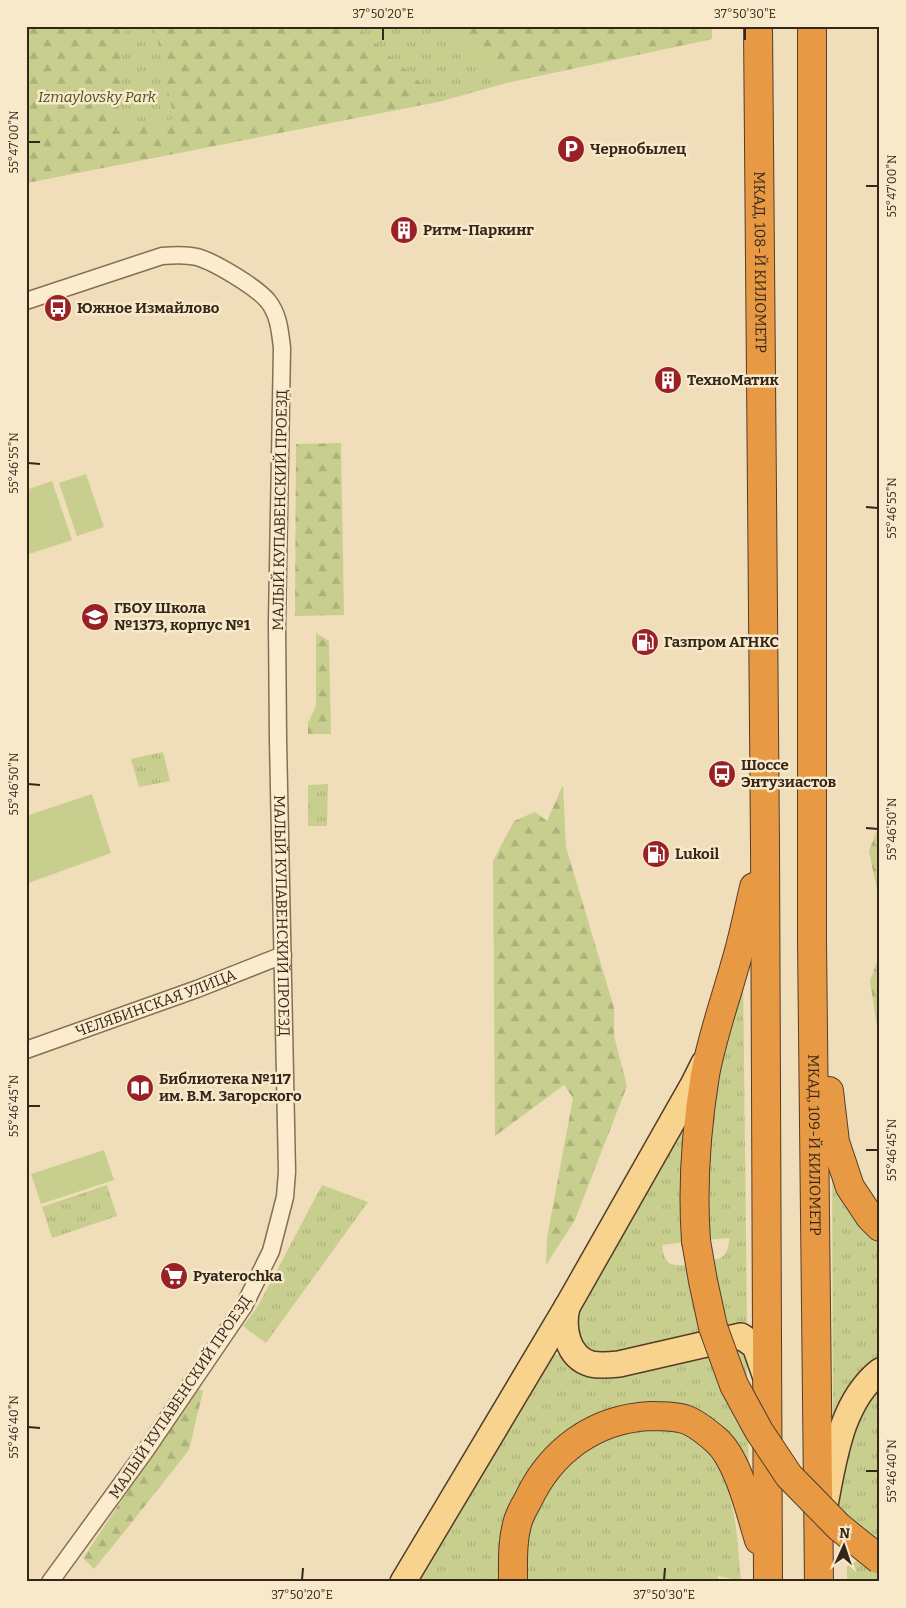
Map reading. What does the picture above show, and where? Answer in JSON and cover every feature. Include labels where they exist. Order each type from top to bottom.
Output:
[{"type":"highway","name":"МКАД, 108-Й КИЛОМЕТР","points":[[758,26],[765,844]]},
{"type":"highway","name":"МКАД, 109-Й КИЛОМЕТР","points":[[812,26],[812,940],[818,1562]]},
{"type":"highway","points":[[765,844],[736,962],[705,1074],[694,1165],[696,1241],[713,1327],[734,1385],[759,1431],[789,1476],[839,1526],[880,1560]]},
{"type":"highway","points":[[765,844],[767,1574]]},
{"type":"highway","points":[[812,940],[835,1142],[850,1187],[880,1227]]},
{"type":"highway","points":[[513,1582],[513,1549],[518,1521],[532,1492],[551,1463],[577,1440],[601,1427],[633,1417],[663,1416],[688,1420],[717,1440],[732,1461],[745,1497],[767,1574]]},
{"type":"main road","points":[[403,1582],[567,1307],[693,1085],[712,1045]]},
{"type":"main road","points":[[567,1307],[564,1316],[564,1326],[570,1346],[583,1360],[590,1363],[604,1365],[619,1364],[741,1336],[755,1346],[767,1381]]},
{"type":"main road","points":[[818,1562],[836,1448],[846,1419],[860,1393],[872,1377],[880,1371]]},
{"type":"street","name":"МАЛЫЙ КУПАВЕНСКИЙ ПРОЕЗД","points":[[26,301],[162,256],[181,255],[197,257],[247,283],[268,301],[279,322],[282,348],[277,623],[278,750],[284,955],[287,1172],[285,1197],[271,1251],[244,1306],[146,1450],[50,1582]]},
{"type":"street","name":"ЧЕЛЯБИНСКАЯ УЛИЦА","points":[[26,1050],[197,989],[284,955]]},
{"type":"green space","name":"Izmaylovsky Park","points":[[26,26],[712,26],[712,39],[510,82],[442,101],[26,183]]},
{"type":"green space","name":"Izmaylovsky Park","points":[[26,26],[355,26],[442,101],[26,183]],"holes":[[[155,28],[174,119],[117,131],[124,31]]]},
{"type":"green space","points":[[445,26],[712,26],[712,39],[510,82]]},
{"type":"green space","points":[[341,443],[344,615],[295,616],[296,444]]},
{"type":"green space","points":[[86,474],[104,527],[77,536],[59,483]]},
{"type":"green space","points":[[52,481],[72,540],[26,555],[26,490]]},
{"type":"green space","points":[[316,633],[329,641],[331,734],[308,734],[308,723],[316,706]]},
{"type":"green space","points":[[163,752],[170,781],[139,787],[131,759]]},
{"type":"green space","points":[[328,784],[327,826],[308,826],[308,785]]},
{"type":"green space","points":[[563,785],[566,847],[614,1008],[614,1036],[627,1086],[575,1220],[546,1265],[547,1238],[573,1098],[564,1085],[495,1136],[493,861],[514,821],[535,812],[547,821]]},
{"type":"green space","points":[[92,794],[111,853],[26,884],[26,816]]},
{"type":"green space","points":[[880,823],[880,905],[869,851]]},
{"type":"green space","points":[[880,953],[880,1047],[870,981]]},
{"type":"green space","points":[[743,972],[747,1325],[617,1359],[586,1354],[571,1322],[688,1114],[685,1242],[662,1245],[663,1252],[669,1263],[673,1265],[688,1265],[719,1258],[727,1250],[729,1238],[705,1240],[709,1113]]},
{"type":"green space","points":[[104,1150],[114,1180],[41,1204],[31,1174]]},
{"type":"green space","points":[[832,1166],[857,1217],[880,1244],[880,1360],[833,1426]]},
{"type":"green space","points":[[107,1185],[117,1216],[52,1238],[42,1207]]},
{"type":"green space","points":[[322,1185],[368,1202],[266,1343],[243,1326],[258,1306]]},
{"type":"green space","points":[[741,1346],[747,1357],[749,1485],[710,1423],[574,1428],[502,1582],[409,1582],[548,1353],[561,1355],[582,1367]]},
{"type":"green space","points":[[880,1378],[880,1581],[847,1582],[847,1566],[858,1560],[861,1556],[865,1546],[865,1534],[864,1527],[839,1530],[841,1460],[846,1434]]},
{"type":"green space","points":[[197,1388],[203,1391],[189,1450],[94,1569],[83,1558]]},
{"type":"green space","points":[[667,1427],[683,1432],[704,1449],[716,1464],[725,1482],[735,1521],[741,1581],[718,1576],[718,1582],[524,1582],[522,1566],[533,1514],[566,1463],[588,1447],[612,1436],[646,1428]]},
{"type":"place","name":"Чернобылец","points":[[571,149]]},
{"type":"place","name":"Ритм-Паркинг","points":[[404,230]]},
{"type":"place","name":"Южное Измайлово","points":[[58,308]]},
{"type":"place","name":"ТехноМатик","points":[[668,380]]},
{"type":"place","name":"ГБОУ Школа №1373, корпус №1","points":[[95,617]]},
{"type":"place","name":"Газпром АГНКС","points":[[645,642]]},
{"type":"place","name":"Шоссе Энтузиастов","points":[[722,774]]},
{"type":"place","name":"Lukoil","points":[[656,854]]},
{"type":"place","name":"Библиотека №117 им. В.М. Загорского","points":[[140,1088]]},
{"type":"place","name":"Pyaterochka","points":[[174,1276]]}]
